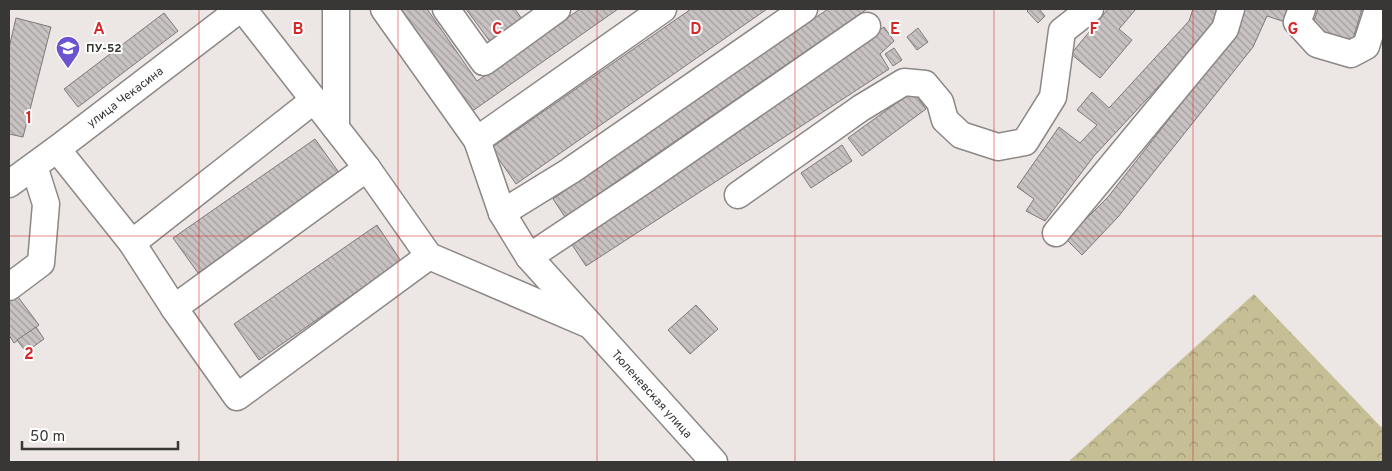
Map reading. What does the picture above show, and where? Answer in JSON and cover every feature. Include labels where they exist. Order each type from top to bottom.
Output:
[{"type":"street","name":"улица Чекасина","points":[[9,184],[57,150],[213,17],[242,9]]},
{"type":"street","points":[[242,9],[368,168],[429,256],[590,325]]},
{"type":"street","points":[[336,9],[336,128]]},
{"type":"street","name":"Тюленевская улица","points":[[384,9],[477,140],[502,213],[529,257],[714,462]]},
{"type":"street","points":[[446,9],[484,62],[544,12]]},
{"type":"street","points":[[477,140],[663,9]]},
{"type":"street","points":[[502,213],[570,171],[804,9]]},
{"type":"street","points":[[738,194],[861,108],[904,82],[925,84],[940,102],[945,120],[961,135],[998,147],[1025,142],[1054,97],[1062,31],[1090,9]]},
{"type":"street","points":[[1056,233],[1225,29],[1231,9]]},
{"type":"street","points":[[1302,9],[1298,22],[1317,44],[1352,54],[1366,46],[1378,9]]},
{"type":"street","points":[[529,257],[646,179],[867,26]]},
{"type":"street","points":[[132,243],[314,100]]},
{"type":"street","points":[[57,150],[132,243],[174,308],[237,397],[429,256]]},
{"type":"street","points":[[9,287],[41,262],[46,204],[34,166]]},
{"type":"street","points":[[174,308],[368,168]]},
{"type":"green space","points":[[1254,294],[1381,427],[1383,426],[1383,462],[1068,462]]},
{"type":"building","points":[[398,9],[427,9],[477,81],[580,9],[618,9],[471,112]]},
{"type":"building","points":[[466,9],[515,9],[522,19],[491,43]]},
{"type":"building","points":[[691,9],[767,9],[516,184],[491,148]]},
{"type":"building","points":[[828,9],[867,9],[565,217],[553,199]]},
{"type":"building","points":[[1029,9],[1039,9],[1045,16],[1038,23],[1027,11]]},
{"type":"building","points":[[1108,9],[1136,9],[1119,29],[1132,40],[1100,78],[1071,54]]},
{"type":"building","points":[[1193,9],[1217,9],[1210,31],[1094,156],[1045,221],[1026,211],[1034,199],[1017,187],[1059,127],[1080,143],[1097,125],[1077,110],[1092,92],[1109,108],[1189,21]]},
{"type":"building","points":[[1244,9],[1289,9],[1285,22],[1267,16],[1253,47],[1118,217],[1082,255],[1066,239],[1108,197],[1238,31]]},
{"type":"building","points":[[1318,9],[1362,9],[1352,42],[1311,29]]},
{"type":"building","points":[[164,13],[178,31],[78,107],[64,89]]},
{"type":"building","points":[[16,18],[51,27],[23,137],[9,134],[9,48]]},
{"type":"building","points":[[884,27],[894,41],[880,54],[889,69],[586,266],[569,240]]},
{"type":"building","points":[[918,28],[928,42],[917,50],[907,37]]},
{"type":"building","points":[[894,48],[902,60],[893,66],[885,54]]},
{"type":"building","points":[[913,91],[926,109],[862,156],[848,138]]},
{"type":"building","points":[[315,139],[340,174],[198,273],[173,238]]},
{"type":"building","points":[[842,145],[852,161],[811,188],[801,173]]},
{"type":"building","points":[[377,225],[401,261],[259,360],[234,324]]},
{"type":"building","points":[[9,285],[39,325],[14,343],[9,335]]},
{"type":"building","points":[[696,305],[718,329],[690,354],[668,330]]},
{"type":"building","points":[[36,327],[44,339],[26,352],[17,340]]},
{"type":"place","name":"ПУ-52","points":[[68,69]]}]
